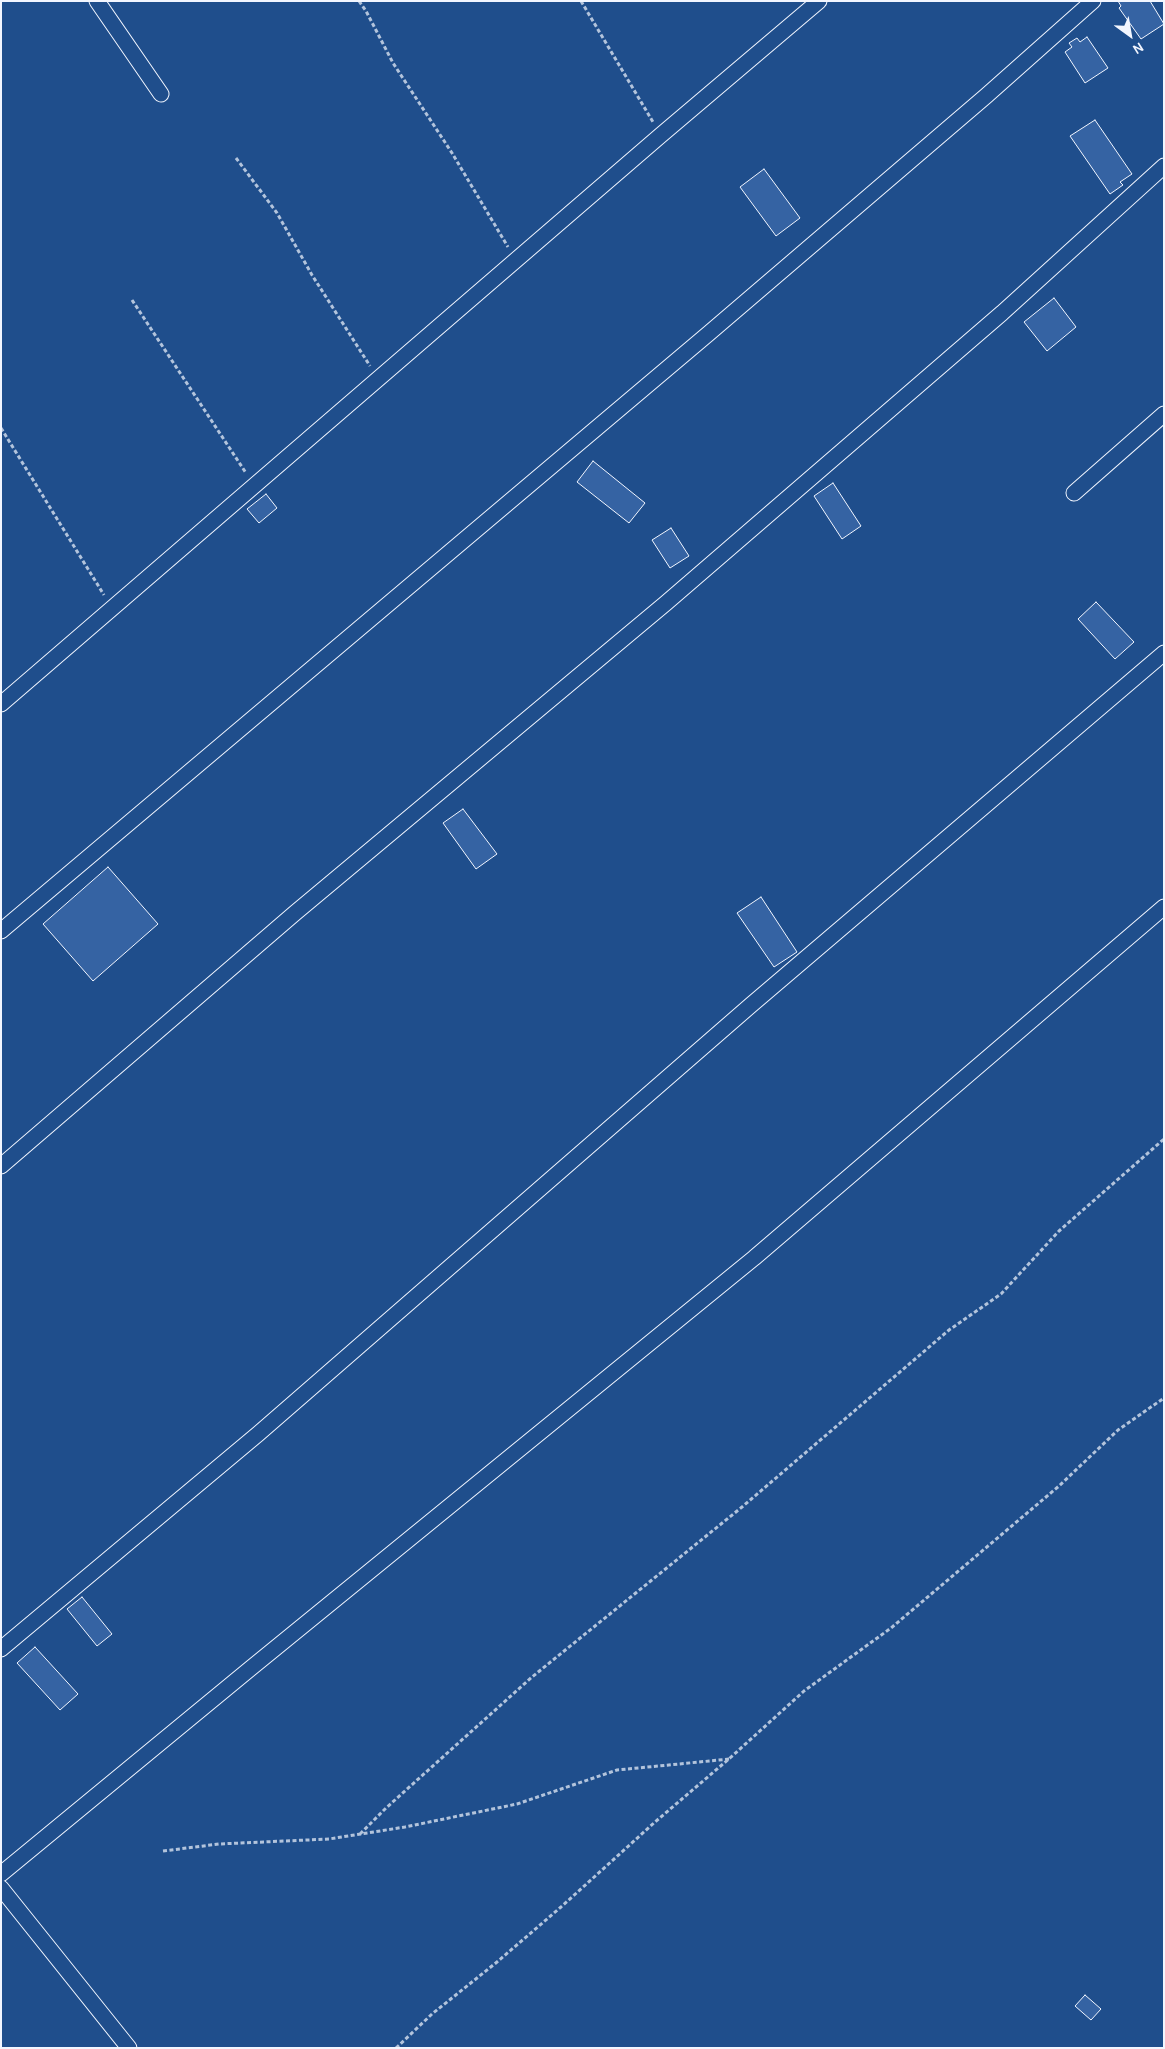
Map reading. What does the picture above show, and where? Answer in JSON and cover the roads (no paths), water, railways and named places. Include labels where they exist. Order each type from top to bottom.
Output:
[{"type":"street","points":[[97,1],[161,94]]},
{"type":"street","points":[[1,704],[661,135],[820,1]]},
{"type":"street","points":[[1,931],[693,347],[986,96],[1093,1]]},
{"type":"street","points":[[1,1166],[296,912],[666,604],[1002,313],[1164,166]]},
{"type":"street","points":[[1074,493],[1164,414]]},
{"type":"street","points":[[1,1649],[258,1434],[751,1005],[1164,653]]},
{"type":"street","points":[[1,1874],[754,1258],[1164,907]]},
{"type":"street","points":[[1,1888],[129,2048]]}]
